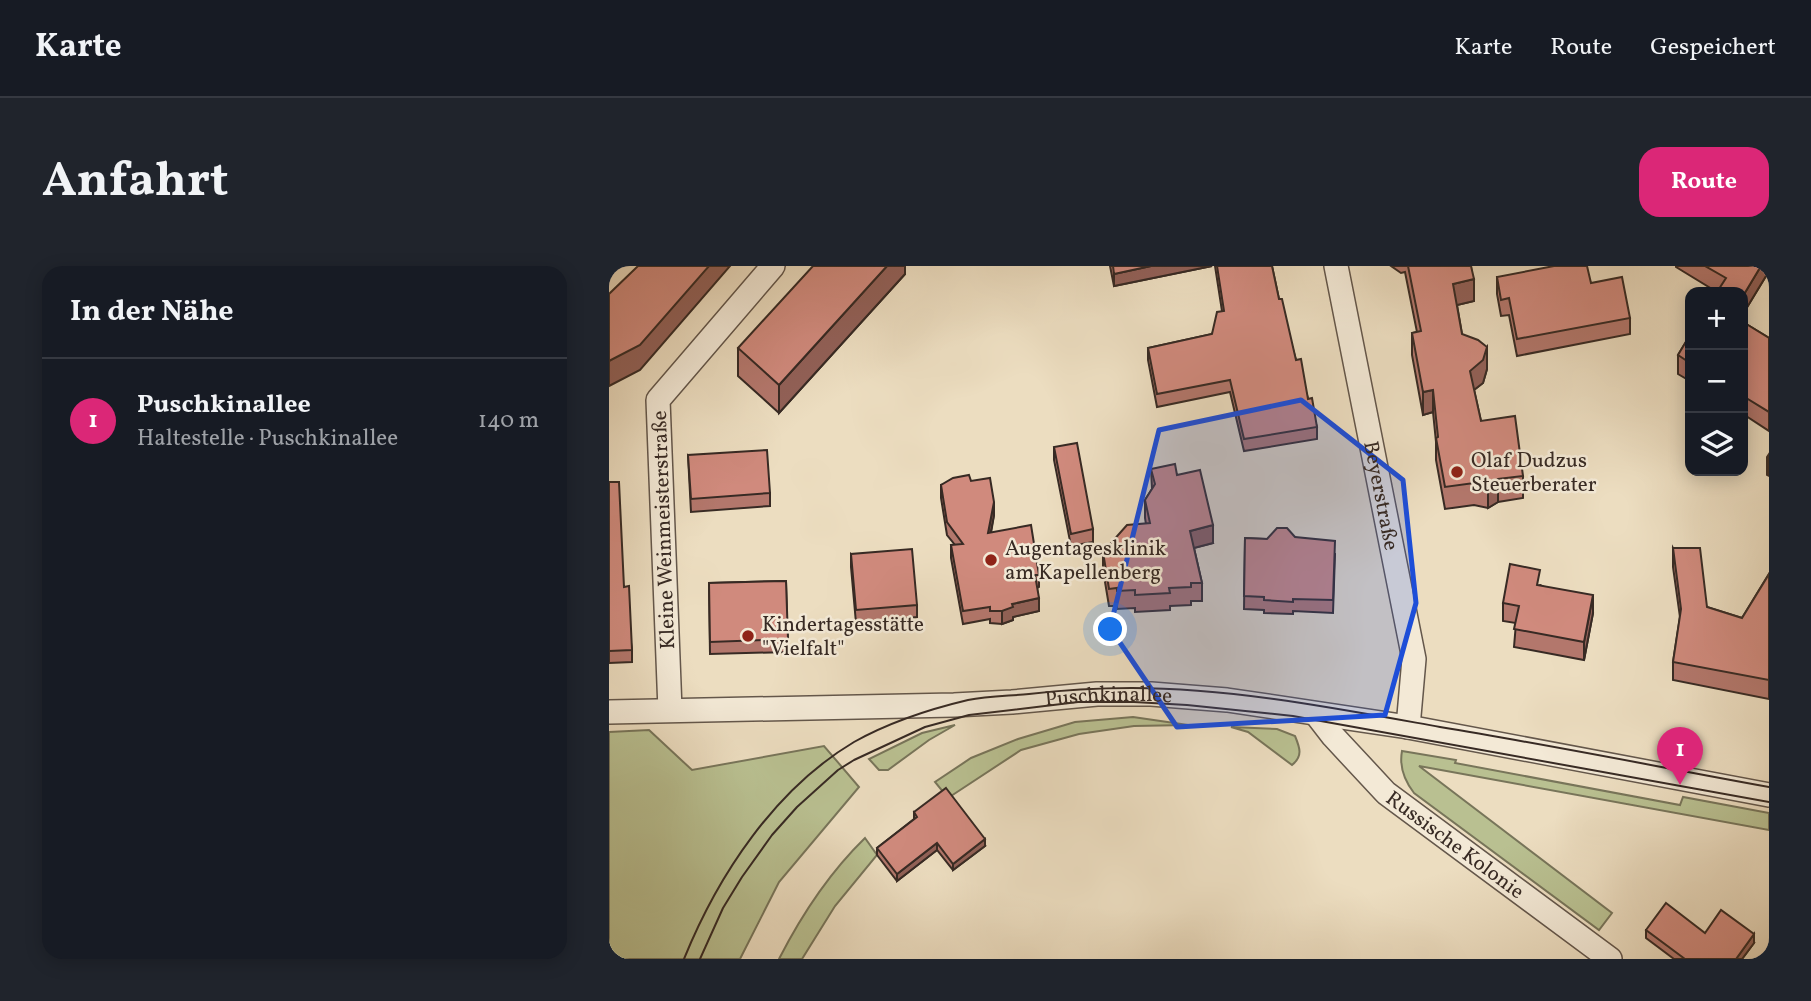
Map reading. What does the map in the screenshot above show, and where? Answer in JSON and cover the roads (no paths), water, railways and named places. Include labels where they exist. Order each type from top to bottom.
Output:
[{"type":"street","name":"Kleine Weinmeisterstraße","points":[[670,710],[658,400],[773,266]]},
{"type":"street","name":"Beyerstraße","points":[[1336,266],[1413,659],[1409,727]]},
{"type":"street","name":"Puschkinallee","points":[[609,712],[954,705],[1097,694],[1151,694],[1227,701],[1409,727],[1769,795]]},
{"type":"street","name":"Russische Kolonie","points":[[1316,713],[1333,736],[1386,793],[1610,959]]},
{"type":"tram line","points":[[684,959],[698,927],[732,866],[774,809],[799,784],[825,761],[867,735],[924,712],[976,699],[1119,688],[1170,689],[1247,696],[1364,713],[1769,787]]},
{"type":"tram line","points":[[700,959],[723,908],[742,877],[772,835],[797,807],[838,770],[854,760],[925,727],[969,715],[1078,702],[1134,702],[1293,716],[1769,802]]},
{"type":"place","name":"Olaf Dudzus Steuerberater","points":[[1457,472]]},
{"type":"place","name":"Augentagesklinik am Kapellenberg","points":[[991,560]]},
{"type":"place","name":"Kindertagesstätte \"Vielfalt\"","points":[[748,636]]},
{"type":"place","name":"Puschkinallee","points":[[1680,785]]}]
